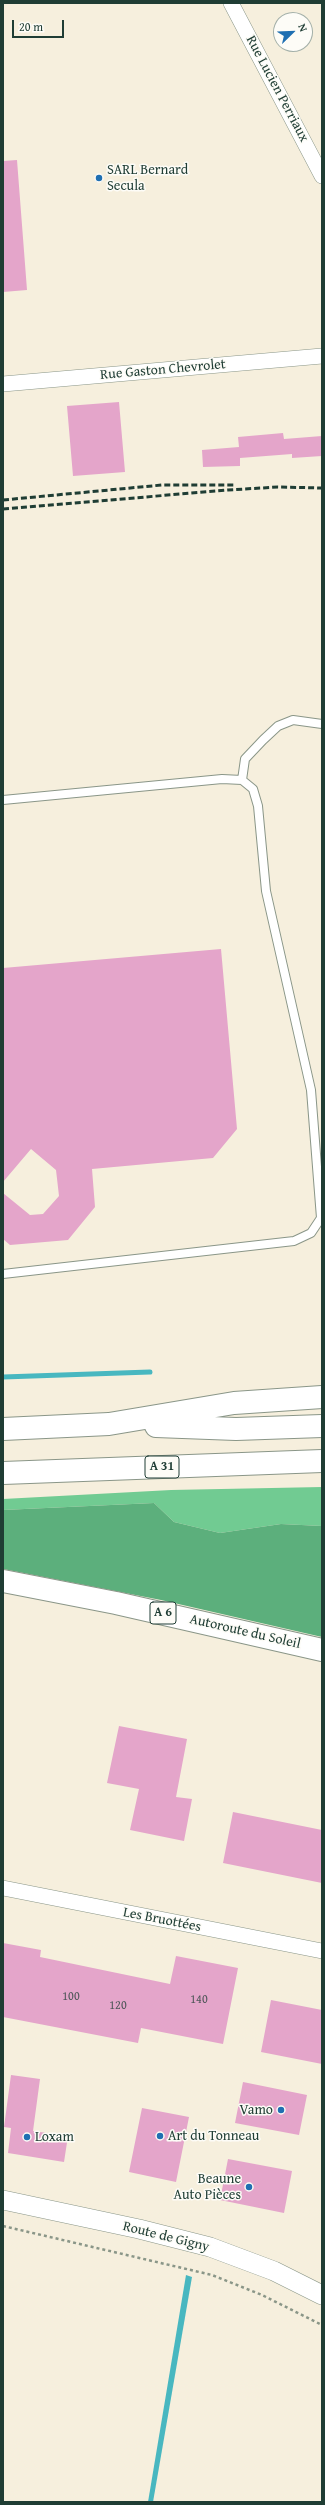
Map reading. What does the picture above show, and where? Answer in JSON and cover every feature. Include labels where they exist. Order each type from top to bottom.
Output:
[{"type":"highway","points":[[109,1424],[234,1403],[322,1397]]},
{"type":"highway","points":[[3,1429],[109,1424],[236,1429],[322,1426]]},
{"type":"highway","name":"A 31","points":[[3,1473],[322,1461]]},
{"type":"highway","name":"Autoroute du Soleil","points":[[3,1582],[123,1604],[322,1650]]},
{"type":"street","name":"Rue Lucien Perriaux","points":[[231,3],[322,176]]},
{"type":"street","name":"Rue Gaston Chevrolet","points":[[3,384],[322,356]]},
{"type":"street","name":"Les Bruottées","points":[[3,1888],[322,1951]]},
{"type":"street","name":"Route de Gigny","points":[[3,2200],[139,2229],[210,2247],[274,2271],[322,2295]]},
{"type":"lane","points":[[242,780],[245,759],[262,740],[278,726],[293,720],[322,724]]},
{"type":"lane","points":[[3,800],[222,779],[242,780],[253,789],[258,806],[266,891],[311,1090],[321,1218],[311,1233],[294,1241],[3,1274]]},
{"type":"path","points":[[3,2226],[212,2275],[262,2295],[322,2326]]},
{"type":"green space","points":[[322,1487],[322,1526],[281,1524],[220,1533],[174,1522],[154,1503],[3,1510],[3,1499],[171,1490]]},
{"type":"green space","points":[[154,1503],[174,1522],[220,1533],[281,1524],[322,1526],[322,1637],[161,1600],[3,1569],[3,1510]]},
{"type":"water","points":[[186,2275],[192,2277],[153,2502],[148,2502]]},
{"type":"building","points":[[17,160],[27,290],[3,292],[3,161]]},
{"type":"building","points":[[119,402],[125,472],[73,476],[67,406]]},
{"type":"building","points":[[283,433],[284,439],[322,436],[322,456],[292,458],[292,454],[240,458],[240,466],[203,467],[202,450],[239,447],[238,437]]},
{"type":"building","points":[[221,949],[237,1129],[213,1158],[92,1169],[95,1207],[68,1240],[10,1245],[3,1239],[3,1193],[30,1215],[43,1214],[59,1196],[56,1170],[31,1149],[3,1182],[3,968]]},
{"type":"building","points":[[119,1726],[187,1739],[176,1797],[192,1799],[184,1841],[130,1830],[139,1789],[107,1783]]},
{"type":"building","points":[[233,1812],[322,1830],[322,1883],[223,1863]]},
{"type":"building","points":[[3,1943],[41,1950],[40,1957],[170,1984],[176,1956],[238,1968],[223,2044],[141,2028],[138,2043],[3,2017]]},
{"type":"building","points":[[271,2000],[322,2010],[322,2064],[261,2052]]},
{"type":"building","points":[[11,2075],[40,2079],[33,2131],[68,2136],[64,2162],[8,2153],[11,2128],[4,2127]]},
{"type":"building","points":[[243,2082],[307,2095],[299,2135],[235,2123]]},
{"type":"building","name":"Art du Tonneau","points":[[142,2108],[189,2117],[176,2182],[129,2172]]},
{"type":"building","points":[[228,2159],[292,2171],[284,2213],[220,2200]]},
{"type":"waterway","points":[[3,1377],[150,1372]]},
{"type":"railway","points":[[3,500],[162,485],[234,485]]},
{"type":"railway","points":[[3,509],[228,490],[278,487],[322,488]]},
{"type":"place","name":"SARL Bernard Secula","points":[[99,178]]},
{"type":"place","name":"Vamo","points":[[281,2110]]},
{"type":"place","name":"Art du Tonneau","points":[[160,2136]]},
{"type":"place","name":"Loxam","points":[[27,2137]]},
{"type":"place","name":"Beaune Auto Pièces","points":[[249,2187]]}]
